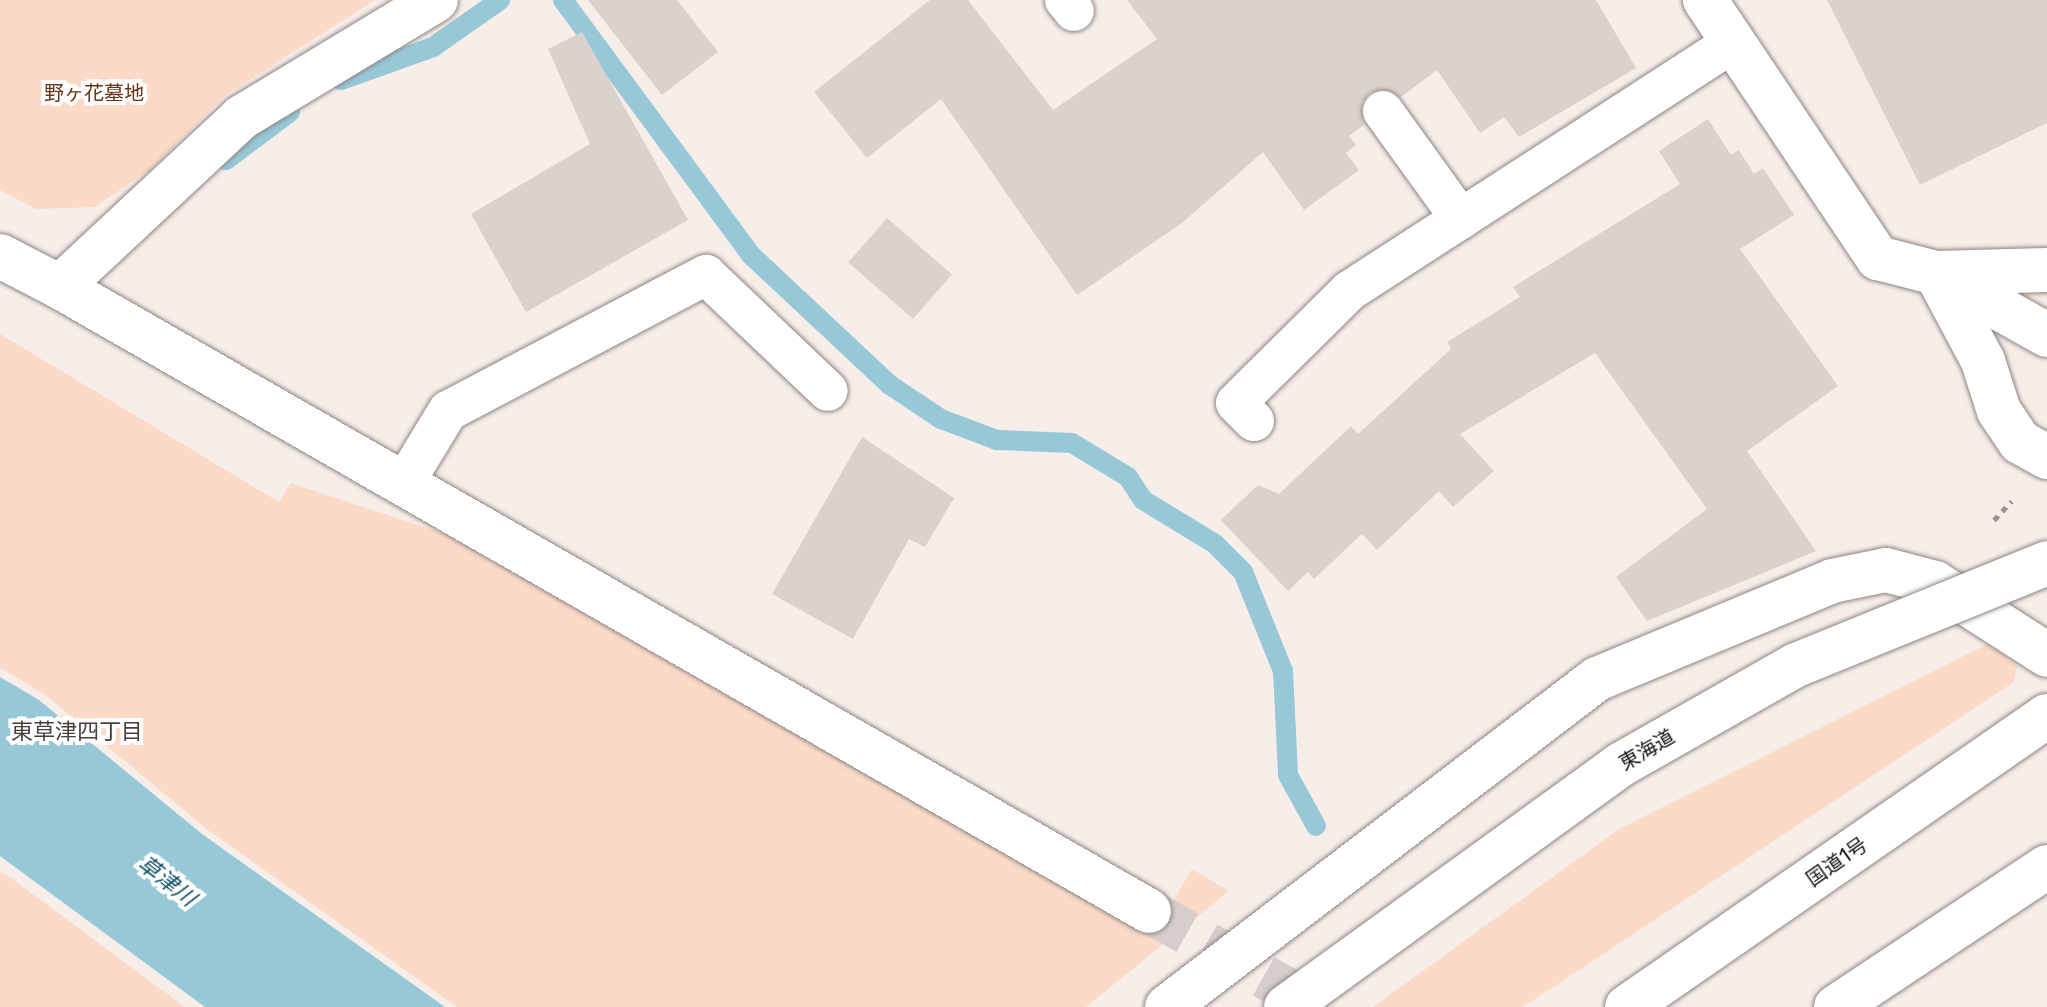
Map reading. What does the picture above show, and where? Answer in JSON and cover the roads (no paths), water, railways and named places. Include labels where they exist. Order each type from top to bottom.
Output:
[{"type":"main road","points":[[60,287],[242,117],[436,0]]},
{"type":"main road","points":[[1705,0],[1878,258],[1936,273],[2047,335]]},
{"type":"main road","points":[[0,256],[406,480],[1149,911]]},
{"type":"main road","points":[[1936,273],[2047,270]]},
{"type":"main road","points":[[1936,273],[1983,361],[1999,411],[2020,442],[2047,457]]},
{"type":"main road","name":"東海道","points":[[1286,1007],[1620,765],[1796,665],[2047,563]]},
{"type":"main road","points":[[1167,1007],[1597,679],[1832,581],[1886,570],[1935,583],[2047,655]]},
{"type":"main road","name":"国道1号","points":[[1627,1007],[2047,716]]},
{"type":"main road","points":[[1836,1007],[2047,867]]},
{"type":"lane","points":[[1254,421],[1236,403],[1349,291],[1732,43]]},
{"type":"lane","points":[[1383,111],[1461,219]]},
{"type":"lane","points":[[406,480],[448,411],[706,275],[828,391]]},
{"type":"water","name":"草津川","points":[[0,677],[39,700],[202,834],[445,1007],[205,1007],[0,856]]},
{"type":"waterway","points":[[341,80],[433,47],[500,0]]},
{"type":"waterway","points":[[563,0],[752,256],[890,385],[941,419],[997,440],[1072,443],[1128,477],[1143,500],[1215,544],[1243,572],[1283,671],[1288,775],[1316,826]]},
{"type":"waterway","points":[[226,160],[290,112]]},
{"type":"tunnel","points":[[1149,911],[1318,1007]]},
{"type":"district","name":"東草津四丁目","points":[[77,732]]},
{"type":"park label","name":"野ヶ花墓地","points":[[94,93]]}]
